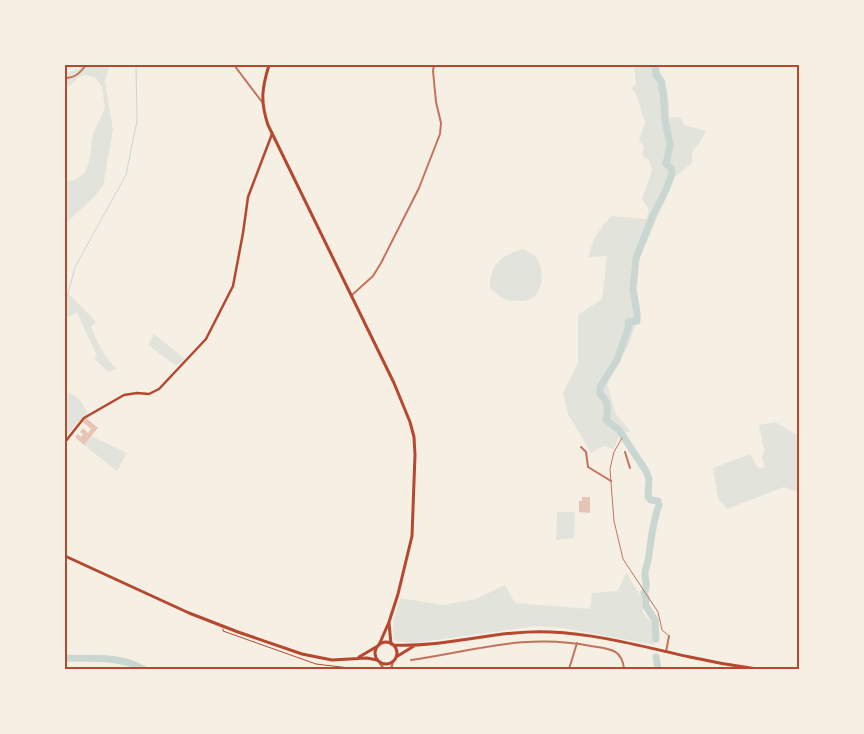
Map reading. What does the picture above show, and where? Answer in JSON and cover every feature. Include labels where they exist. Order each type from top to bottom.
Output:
[{"type":"main road","points":[[269,65],[264,82],[262,102],[272,134],[394,383],[414,437],[412,536],[405,570],[389,622],[374,654],[378,661]]},
{"type":"main road","points":[[65,442],[84,418],[124,395],[149,394],[159,390],[206,339],[233,286],[248,197],[272,134]]},
{"type":"main road","points":[[65,556],[171,605],[238,632],[317,658],[332,660],[356,658],[387,664],[415,646]]},
{"type":"main road","points":[[389,622],[392,644],[396,650],[395,659]]},
{"type":"main road","points":[[356,658],[385,642],[415,646],[511,632],[539,631],[579,634],[718,663],[757,669]]},
{"type":"street","points":[[65,78],[72,78],[81,73],[86,65]]},
{"type":"street","points":[[234,65],[262,102]]},
{"type":"street","points":[[352,295],[373,276],[381,263],[419,188],[440,134],[441,123],[436,102],[434,65]]},
{"type":"street","points":[[581,447],[586,452],[588,467],[610,481]]},
{"type":"street","points":[[625,452],[630,468]]},
{"type":"street","points":[[666,652],[669,636]]},
{"type":"street","points":[[411,660],[506,643],[536,640],[577,643],[617,652],[622,658],[624,669]]},
{"type":"street","points":[[569,669],[577,643]]},
{"type":"street","points":[[391,669],[395,659]]},
{"type":"street","points":[[378,661],[384,669]]},
{"type":"lane","points":[[622,438],[614,452],[610,469],[610,481],[614,521],[623,559],[658,612],[662,630],[669,636]]},
{"type":"shaded area","points":[[82,65],[110,65],[105,81],[113,130],[103,186],[65,224],[65,181],[74,180],[85,173],[89,162],[93,134],[105,108],[102,87],[96,78],[86,75],[80,76],[65,90],[65,73],[79,69]]},
{"type":"shaded area","points":[[634,65],[658,65],[666,85],[669,118],[680,117],[684,125],[706,131],[692,152],[692,163],[675,177],[638,262],[635,288],[640,309],[630,342],[607,384],[616,414],[631,432],[623,433],[614,449],[604,446],[591,453],[568,414],[563,393],[578,363],[578,315],[602,299],[607,256],[589,257],[594,240],[611,216],[646,219],[649,210],[642,199],[652,171],[649,160],[642,156],[644,147],[639,139],[645,123],[636,94],[631,88],[636,84]]},
{"type":"shaded area","points":[[523,249],[534,255],[541,268],[542,275],[539,290],[529,300],[504,299],[490,289],[494,267],[508,254]]},
{"type":"shaded area","points":[[65,290],[96,322],[91,327],[96,339],[105,355],[117,369],[108,372],[94,358],[97,356],[77,313],[65,318]]},
{"type":"shaded area","points":[[154,334],[185,359],[176,366],[148,345]]},
{"type":"shaded area","points":[[65,393],[77,397],[88,414],[65,437]]},
{"type":"shaded area","points":[[775,422],[799,436],[799,493],[784,487],[727,509],[718,499],[713,468],[750,454],[758,468],[765,467],[762,458],[764,451],[759,425]]},
{"type":"shaded area","points":[[91,436],[127,453],[117,471],[84,445]]},
{"type":"shaded area","points":[[557,512],[575,512],[574,538],[556,540]]},
{"type":"shaded area","points":[[626,573],[643,599],[643,613],[653,624],[655,645],[563,628],[536,626],[415,643],[395,641],[393,625],[400,598],[443,605],[476,599],[505,585],[515,603],[590,609],[592,593],[618,591]]},
{"type":"building","points":[[86,418],[98,428],[84,445],[75,437],[78,434],[81,437],[83,434],[80,432],[83,428],[88,433],[91,429],[83,422]]},
{"type":"building","points":[[582,497],[590,497],[590,513],[579,512],[579,501],[582,501]]},
{"type":"waterway","points":[[65,305],[75,267],[126,175],[137,121],[136,65]]},
{"type":"waterway","points":[[645,592],[645,570],[659,505],[658,501],[651,500],[648,497],[649,479],[646,471],[619,430],[606,420],[607,406],[600,394],[600,387],[617,360],[629,326],[628,322],[637,321],[633,289],[636,258],[672,173],[671,168],[666,164],[670,145],[665,120],[662,82],[656,75],[655,65]]},
{"type":"waterway","points":[[644,593],[646,606],[655,620],[656,639]]},
{"type":"waterway","points":[[656,657],[658,669]]},
{"type":"waterway","points":[[65,658],[115,660],[143,669]]}]
